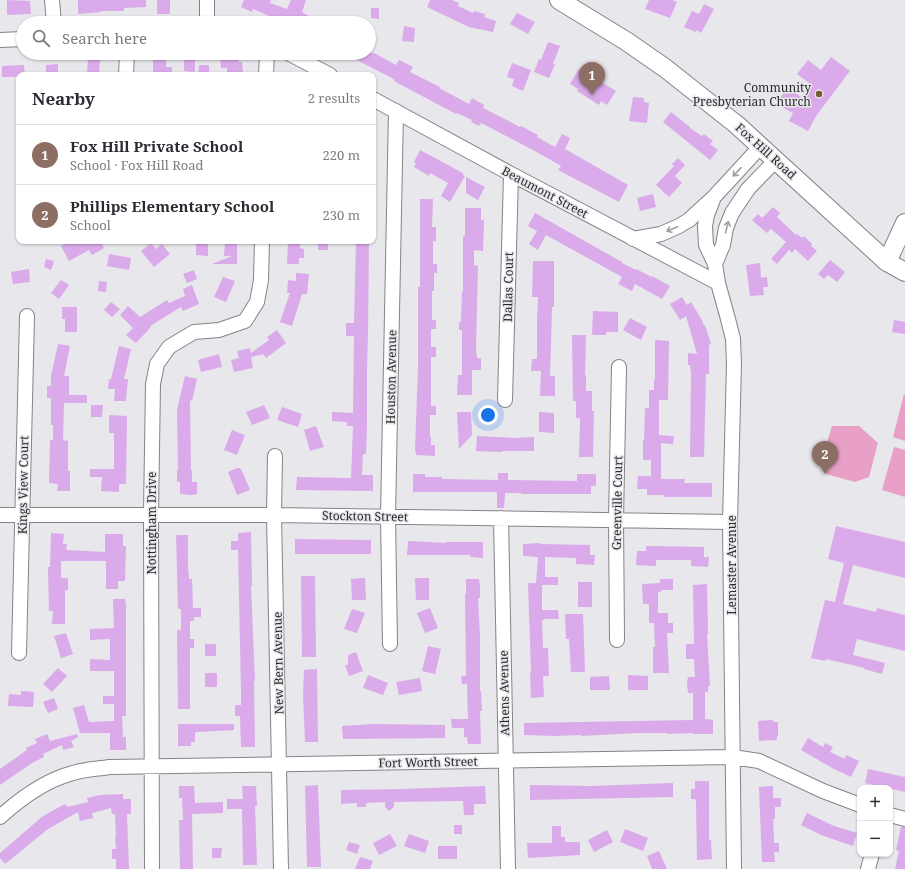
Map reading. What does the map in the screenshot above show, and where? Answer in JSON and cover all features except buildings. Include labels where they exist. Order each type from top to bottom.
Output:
[{"type":"main road","name":"Fox Hill Road","points":[[559,0],[626,41],[665,68],[737,125],[887,262],[905,272]]},
{"type":"main road","points":[[887,262],[905,223]]},
{"type":"street","points":[[52,0],[53,16]]},
{"type":"street","points":[[207,0],[207,16]]},
{"type":"street","points":[[0,40],[16,39]]},
{"type":"street","points":[[126,72],[127,60]]},
{"type":"street","points":[[266,72],[267,60]]},
{"type":"street","points":[[301,60],[324,72]]},
{"type":"street","name":"Beaumont Street","points":[[376,101],[511,174],[718,283]]},
{"type":"street","name":"Houston Avenue","points":[[390,644],[388,516],[396,111]]},
{"type":"street","name":"Lemaster Avenue","points":[[633,239],[661,234],[679,226],[695,216],[761,146]]},
{"type":"street","points":[[715,264],[723,245],[726,228],[732,213],[748,189],[776,160]]},
{"type":"street","name":"Dallas Court","points":[[505,400],[511,174]]},
{"type":"street","name":"Lemaster Avenue","points":[[714,197],[708,215],[705,236],[706,245],[715,264],[718,283],[734,348],[730,522],[734,869]]},
{"type":"street","name":"Nottingham Drive","points":[[152,869],[151,514],[153,384],[157,364],[169,347],[194,332],[219,330],[245,321],[257,302],[261,280],[262,244]]},
{"type":"street","name":"Kings View Court","points":[[19,653],[27,316]]},
{"type":"street","name":"Greenville Court","points":[[617,640],[616,520],[619,367]]},
{"type":"street","name":"New Bern Avenue","points":[[275,456],[274,514],[281,869]]},
{"type":"street","name":"Stockton Street","points":[[0,515],[274,514],[730,522]]},
{"type":"street","name":"Athens Avenue","points":[[502,518],[508,869]]},
{"type":"street","name":"Fort Worth Street","points":[[0,817],[16,803],[44,785],[73,773],[110,767],[505,760],[733,757],[759,761],[823,791],[857,804]]},
{"type":"street","points":[[893,817],[905,819]]},
{"type":"street","points":[[868,869],[871,857]]},
{"type":"shaded area","points":[[904,394],[905,395],[905,441],[893,437]]},
{"type":"shaded area","points":[[832,426],[859,426],[878,443],[869,477],[855,482],[826,474],[821,462]]},
{"type":"shaded area","points":[[894,447],[905,450],[905,497],[882,490]]},
{"type":"place","name":"Community Presbyterian Church","points":[[819,94]]},
{"type":"place","name":"Fox Hill Private School","points":[[592,95]]},
{"type":"place","name":"Phillips Elementary School","points":[[825,474]]}]
